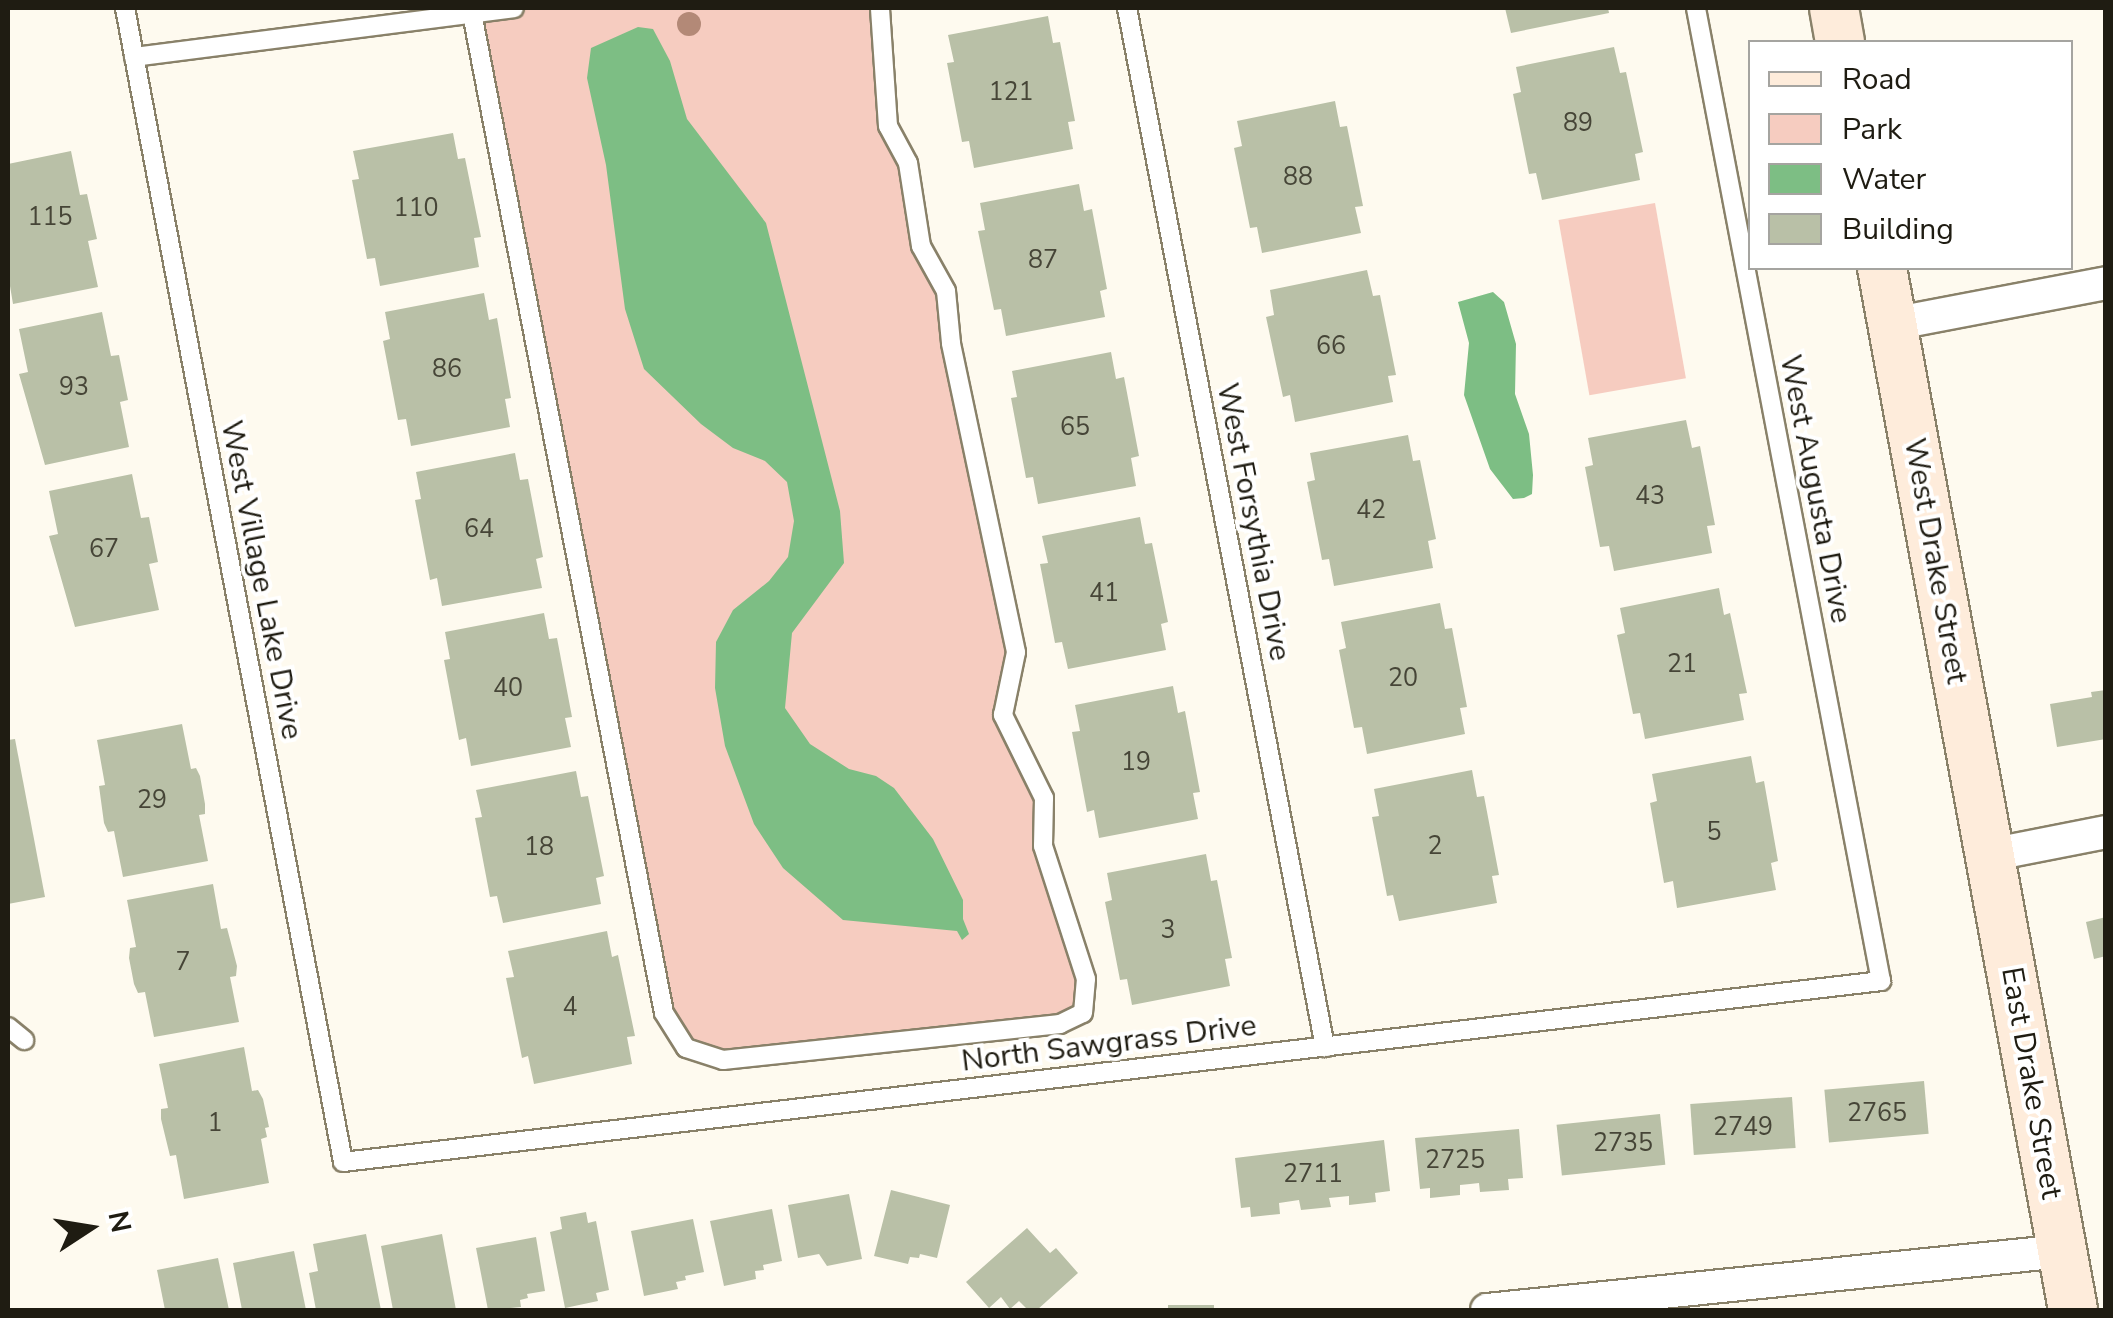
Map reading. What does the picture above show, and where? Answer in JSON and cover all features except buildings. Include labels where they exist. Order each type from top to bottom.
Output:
[{"type":"street","points":[[1834,8],[1840,40]]},
{"type":"street","name":"West Drake Street","points":[[1882,270],[1989,855]]},
{"type":"street","points":[[1892,324],[2106,283]]},
{"type":"street","points":[[1989,855],[2106,832]]},
{"type":"street","name":"East Drake Street","points":[[1989,855],[2073,1310]]},
{"type":"street","points":[[1487,1310],[2062,1251]]},
{"type":"lane","name":"West Village Lake Drive","points":[[124,8],[344,1162]]},
{"type":"lane","points":[[134,57],[471,10],[514,8]]},
{"type":"lane","points":[[471,10],[664,1012],[686,1048],[723,1060],[1060,1024],[1083,1013],[1086,978],[1043,846],[1044,798],[1003,714],[1016,652],[950,343],[946,291],[921,246],[908,163],[888,126],[880,8]]},
{"type":"lane","name":"West Forsythia Drive","points":[[1127,8],[1326,1046]]},
{"type":"lane","name":"West Augusta Drive","points":[[1696,8],[1747,254]]},
{"type":"lane","name":"West Augusta Drive","points":[[1750,270],[1880,981]]},
{"type":"lane","name":"North Sawgrass Drive","points":[[344,1162],[1880,981]]},
{"type":"lane","points":[[8,1027],[24,1040]]},
{"type":"green space","points":[[478,8],[880,8],[888,126],[908,163],[921,246],[946,291],[1016,652],[1003,715],[1044,798],[1043,846],[1086,979],[1083,1013],[723,1060],[686,1048],[664,1013]]},
{"type":"green space","points":[[1655,203],[1686,378],[1589,395],[1558,220]]},
{"type":"water","points":[[638,27],[653,29],[670,61],[687,119],[766,223],[840,511],[844,563],[792,633],[785,708],[810,744],[849,769],[876,776],[894,788],[933,839],[963,900],[963,919],[969,934],[962,940],[957,931],[843,920],[783,868],[754,824],[725,746],[715,688],[716,642],[733,610],[769,581],[788,557],[794,521],[787,482],[765,461],[733,448],[701,424],[644,369],[625,309],[606,165],[587,78],[591,48]]},
{"type":"water","points":[[1493,292],[1504,302],[1516,344],[1515,394],[1529,434],[1533,475],[1532,494],[1524,498],[1513,499],[1490,469],[1464,395],[1469,343],[1458,302]]}]
